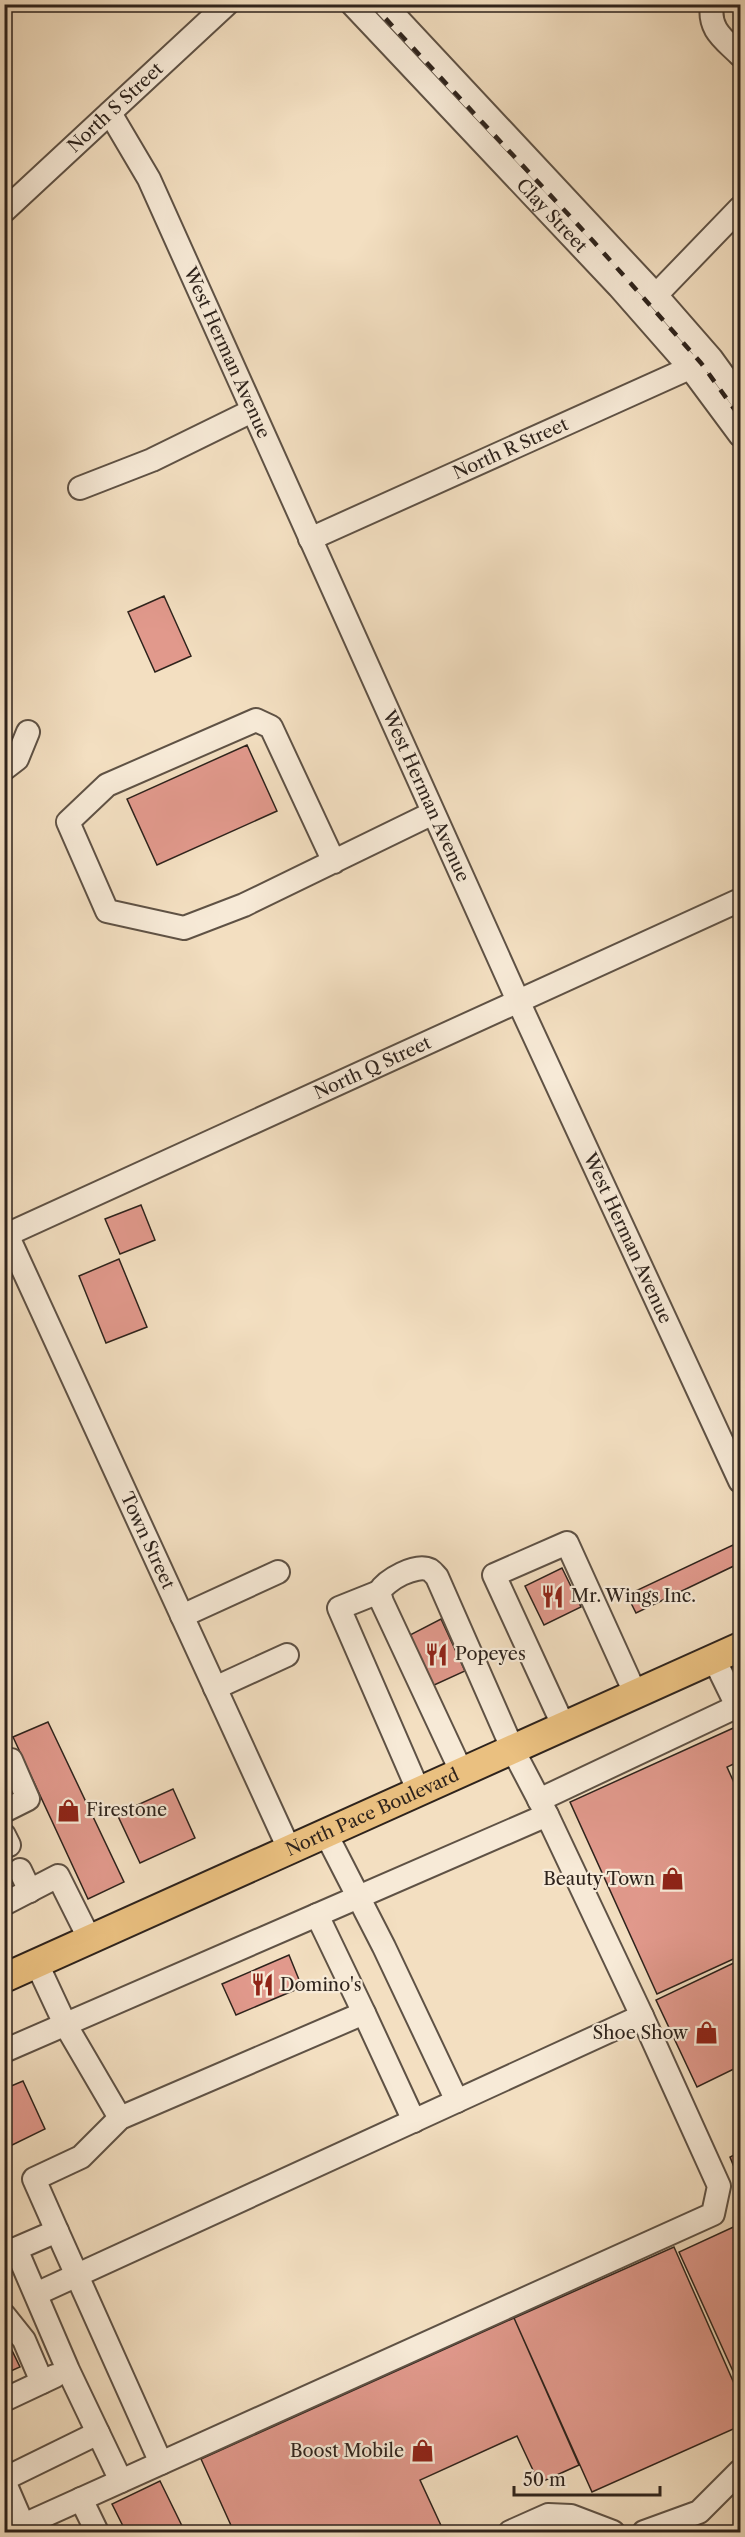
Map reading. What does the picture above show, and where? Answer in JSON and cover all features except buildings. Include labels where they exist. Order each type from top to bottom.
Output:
[{"type":"main road","name":"North Pace Boulevard","points":[[4,1978],[741,1647]]},
{"type":"street","name":"North S Street","points":[[4,211],[227,4]]},
{"type":"street","name":"Clay Street","points":[[352,4],[619,287],[741,398]]},
{"type":"street","name":"Clay Street","points":[[384,4],[656,295],[701,363],[741,435]]},
{"type":"street","points":[[711,4],[711,22],[718,33],[741,55]]},
{"type":"street","name":"West Herman Avenue","points":[[110,113],[149,179],[519,1003],[741,1481]]},
{"type":"street","points":[[656,295],[741,208]]},
{"type":"street","name":"North R Street","points":[[310,539],[701,363]]},
{"type":"street","points":[[80,488],[152,460],[252,411]]},
{"type":"street","points":[[334,862],[271,727],[256,720],[106,785],[68,822],[107,911],[184,928],[244,905],[334,862],[433,813]]},
{"type":"street","points":[[4,769],[17,759],[28,732]]},
{"type":"street","name":"North Q Street","points":[[5,1233],[519,1003],[741,900]]},
{"type":"street","name":"Town Street","points":[[5,1233],[290,1851]]},
{"type":"street","points":[[564,1727],[494,1575],[567,1544],[636,1695]]},
{"type":"street","points":[[98,2433],[4,2480],[24,2528],[81,2499],[713,2214],[719,2186],[642,2016],[543,1807],[513,1750],[437,1577],[430,1570],[419,1568],[387,1582],[379,1592],[339,1608],[419,1792]]},
{"type":"street","points":[[182,1616],[278,1572]]},
{"type":"street","points":[[379,1592],[381,1602],[462,1773]]},
{"type":"street","points":[[215,1688],[287,1655]]},
{"type":"street","points":[[4,2051],[357,1898],[543,1807],[739,1705],[714,1659]]},
{"type":"street","points":[[4,1759],[11,1760],[28,1799],[4,1811]]},
{"type":"street","points":[[326,1834],[384,1947],[457,2101]]},
{"type":"street","points":[[20,1870],[30,1891]]},
{"type":"street","points":[[4,1904],[58,1876],[90,1940]]},
{"type":"street","points":[[317,1915],[414,2121]]},
{"type":"street","points":[[37,1964],[65,2024],[120,2118]]},
{"type":"street","points":[[161,2463],[34,2179],[81,2157],[120,2118],[364,2013]]},
{"type":"street","points":[[36,2294],[642,2016]]},
{"type":"street","points":[[57,2231],[10,2252],[36,2294],[68,2370],[121,2481]]},
{"type":"street","points":[[4,2315],[24,2340],[42,2382]]},
{"type":"street","points":[[4,2400],[68,2370]]},
{"type":"street","points":[[645,2532],[699,2511],[741,2471]]},
{"type":"street","points":[[81,2499],[97,2532]]},
{"type":"street","points":[[510,2532],[548,2515],[572,2516],[613,2532]]},
{"type":"railway","points":[[372,4],[594,242],[701,363],[740,417]]},
{"type":"place","name":"Mr. Wings Inc.","points":[[553,1596]]},
{"type":"place","name":"Popeyes","points":[[437,1654]]},
{"type":"place","name":"Firestone","points":[[68,1810]]},
{"type":"place","name":"Beauty Town","points":[[673,1879]]},
{"type":"place","name":"Domino's","points":[[262,1985]]},
{"type":"place","name":"Shoe Show","points":[[706,2033]]},
{"type":"place","name":"Boost Mobile","points":[[422,2451]]}]
